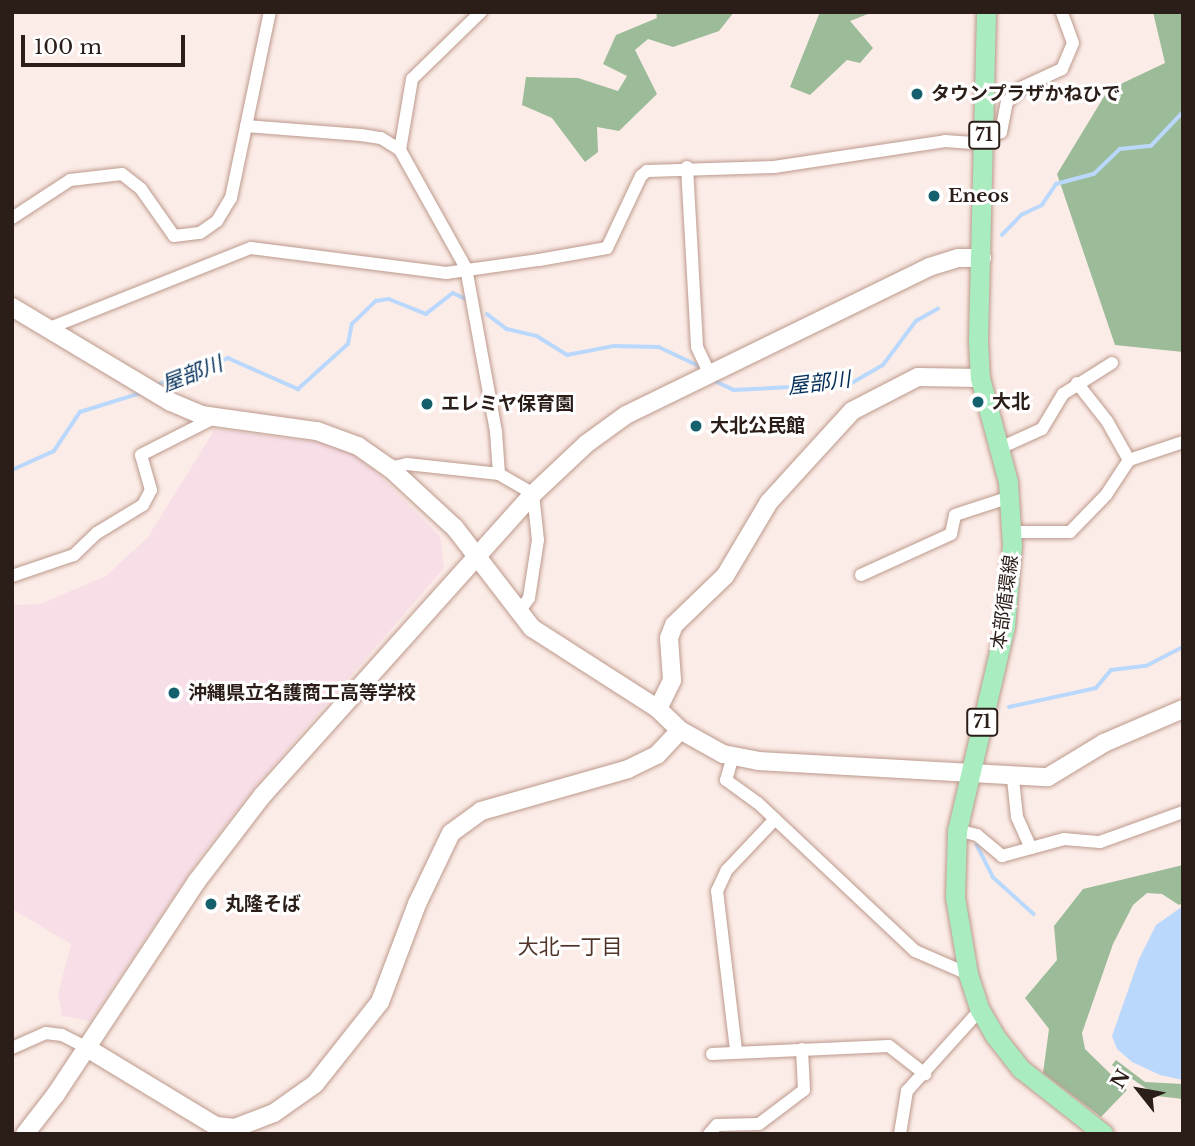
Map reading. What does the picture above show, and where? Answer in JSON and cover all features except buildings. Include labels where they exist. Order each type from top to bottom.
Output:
[{"type":"main road","name":"本部循環線","points":[[986,12],[980,379],[1000,448],[1010,497],[1012,532],[1005,626],[957,830],[955,897],[968,974],[980,1010],[1021,1069],[1104,1134]]},
{"type":"street","points":[[12,218],[70,180],[122,174],[141,189],[174,236],[200,233],[226,210],[270,12]]},
{"type":"street","points":[[400,150],[412,79],[481,12]]},
{"type":"street","points":[[47,329],[251,248],[446,273],[607,248],[640,176],[687,167],[775,167],[984,139],[1001,132],[1007,102],[1023,87],[1062,69],[1073,43],[1062,12]]},
{"type":"street","points":[[246,126],[381,138],[400,150],[466,268],[496,432],[499,474]]},
{"type":"street","points":[[687,167],[697,346],[710,375]]},
{"type":"street","points":[[25,1134],[87,1048],[197,881],[262,796],[533,494],[626,415],[929,267],[958,258],[982,258]]},
{"type":"street","points":[[12,307],[149,389],[214,418],[332,434],[390,468],[480,554],[519,612],[550,642],[657,709],[680,730],[733,756],[1013,779],[1048,778],[1104,743],[1183,709]]},
{"type":"street","points":[[1000,448],[1042,429],[1063,394],[1112,363]]},
{"type":"street","points":[[657,709],[672,680],[669,638],[674,625],[725,576],[769,502],[852,411],[918,377],[980,379]]},
{"type":"street","points":[[1077,383],[1107,421],[1129,460]]},
{"type":"street","points":[[12,576],[74,555],[97,533],[143,505],[151,490],[141,455],[214,418]]},
{"type":"street","points":[[1012,532],[1070,531],[1106,495],[1129,460],[1183,442]]},
{"type":"street","points":[[390,468],[407,464],[499,474],[533,494]]},
{"type":"street","points":[[519,612],[529,597],[538,540],[533,494]]},
{"type":"street","points":[[862,575],[951,534],[955,514],[1010,497]]},
{"type":"street","points":[[12,1048],[46,1033],[62,1035],[216,1126],[235,1128],[274,1113],[315,1084],[380,1002],[427,880],[451,833],[481,811],[628,769],[657,755],[680,730]]},
{"type":"street","points":[[733,756],[726,780],[775,819],[915,951],[968,974]]},
{"type":"street","points":[[1013,779],[1017,817],[1031,848]]},
{"type":"street","points":[[957,830],[977,835],[1002,856],[1064,839],[1100,842],[1183,812]]},
{"type":"street","points":[[736,1050],[717,891],[727,870],[775,819]]},
{"type":"street","points":[[900,1134],[907,1091],[980,1010]]},
{"type":"street","points":[[712,1054],[736,1050],[889,1046],[925,1074]]},
{"type":"street","points":[[709,1134],[717,1125],[762,1129],[804,1090],[802,1049]]},
{"type":"shaded area","name":"沖縄県立名護商工高等学校","points":[[215,429],[327,443],[362,458],[440,536],[444,568],[260,781],[200,857],[90,1021],[62,1016],[58,994],[71,944],[12,909],[12,605],[40,604],[106,576],[148,537]]},
{"type":"green space","points":[[656,12],[734,12],[719,31],[673,47],[648,39],[635,50],[657,94],[619,131],[597,127],[598,152],[585,162],[552,118],[522,105],[526,77],[578,78],[618,91],[627,76],[603,64],[616,35],[657,18]]},
{"type":"green space","points":[[820,12],[873,12],[850,21],[873,48],[860,63],[847,60],[810,95],[790,87]]},
{"type":"green space","points":[[1153,12],[1183,12],[1183,352],[1115,345],[1057,174],[1108,90],[1165,63]]},
{"type":"green space","points":[[1183,865],[1183,903],[1179,905],[1162,894],[1147,893],[1133,905],[1113,944],[1082,1033],[1085,1049],[1127,1090],[1101,1117],[1043,1073],[1049,1029],[1025,998],[1057,960],[1054,926],[1083,889]]},
{"type":"green space","points":[[1116,1060],[1145,1082],[1183,1084],[1183,1099],[1157,1096],[1112,1065]]},
{"type":"water","points":[[1183,906],[1183,1080],[1160,1075],[1132,1062],[1117,1049],[1112,1036],[1139,959],[1156,925]]},
{"type":"waterway","points":[[1002,235],[1021,215],[1042,205],[1056,184],[1094,174],[1120,149],[1151,146],[1183,112]]},
{"type":"waterway","name":"屋部川","points":[[157,385],[228,358],[298,389],[348,344],[352,324],[376,301],[389,299],[426,314],[453,293],[466,299]]},
{"type":"waterway","name":"屋部川","points":[[715,381],[734,390],[850,384],[883,365],[916,321],[938,309]]},
{"type":"waterway","name":"屋部川","points":[[487,314],[507,329],[537,336],[567,355],[614,346],[659,347],[699,366]]},
{"type":"waterway","name":"屋部川","points":[[12,470],[54,451],[80,412],[144,392]]},
{"type":"waterway","points":[[1009,707],[1096,688],[1111,670],[1146,666],[1183,647]]},
{"type":"waterway","points":[[977,845],[993,877],[1034,914]]},
{"type":"place","name":"タウンプラザかねひで","points":[[917,94]]},
{"type":"place","name":"Eneos","points":[[934,196]]},
{"type":"place","name":"大北","points":[[978,402]]},
{"type":"place","name":"エレミヤ保育園","points":[[427,404]]},
{"type":"place","name":"大北公民館","points":[[696,426]]},
{"type":"place","name":"沖縄県立名護商工高等学校","points":[[174,693]]},
{"type":"place","name":"丸隆そば","points":[[211,904]]},
{"type":"district","name":"大北一丁目","points":[[570,947]]}]
